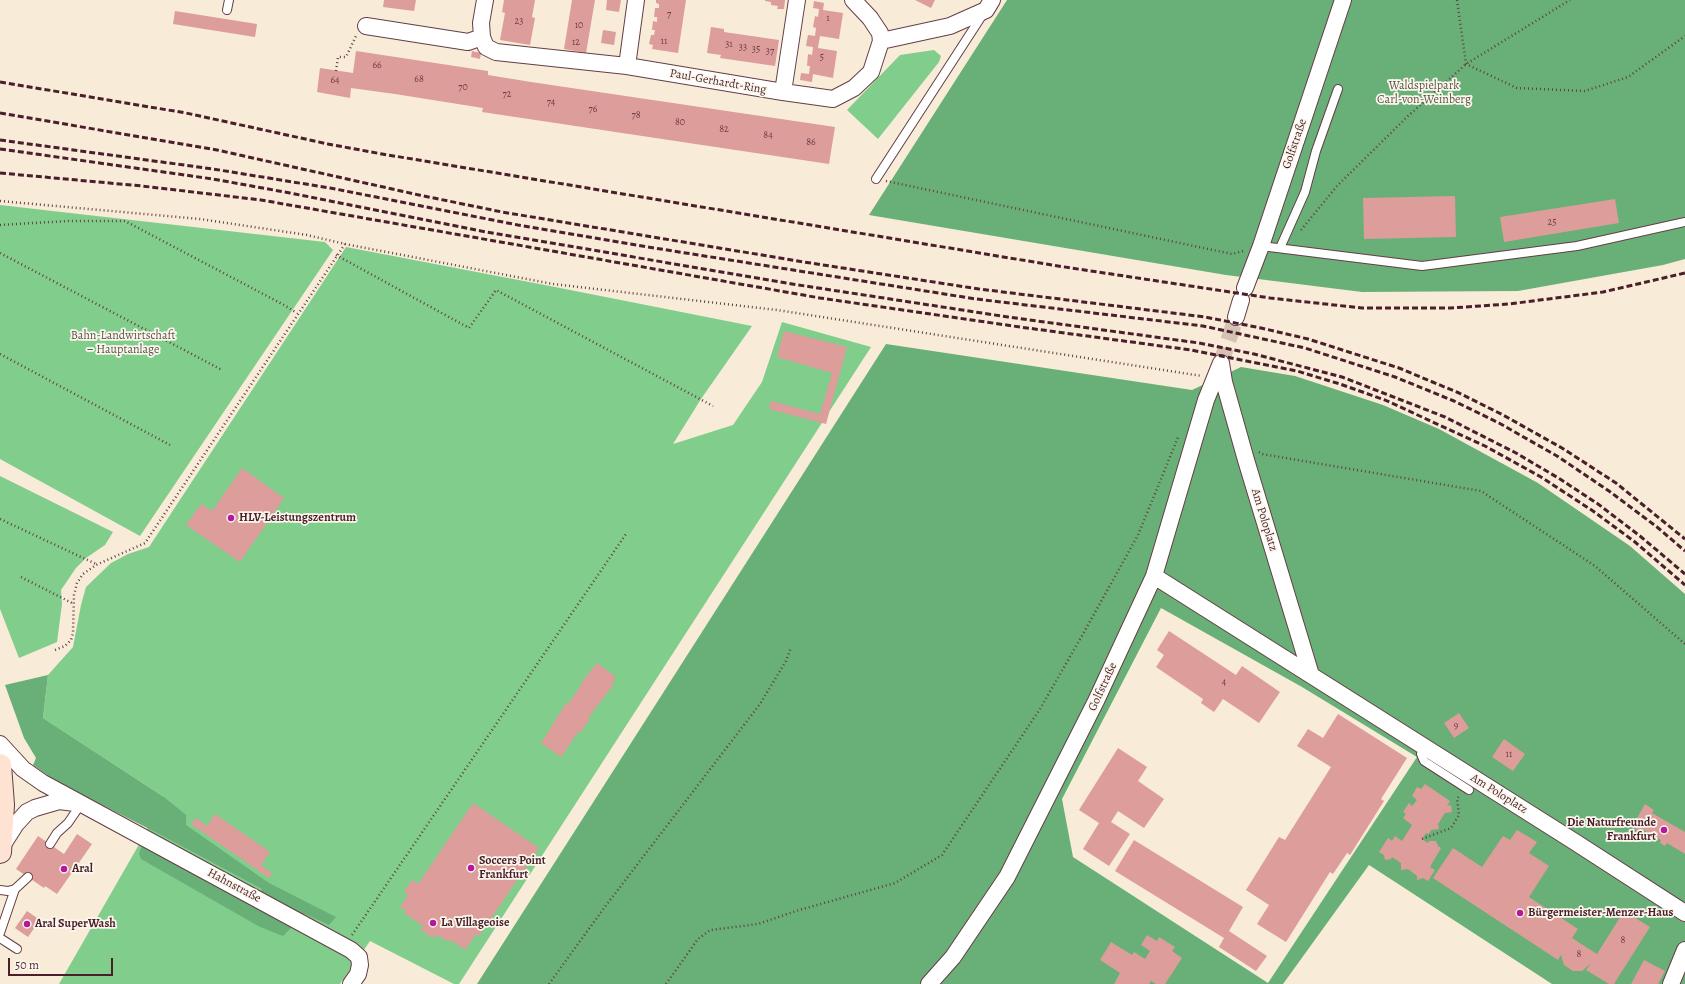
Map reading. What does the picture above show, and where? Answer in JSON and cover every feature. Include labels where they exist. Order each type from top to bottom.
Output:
[{"type":"main road","points":[[0,765],[3,805],[0,850]]},
{"type":"street","points":[[366,26],[468,42],[482,37],[481,23],[485,0]]},
{"type":"street","points":[[626,66],[636,0]]},
{"type":"street","points":[[782,92],[797,0]]},
{"type":"street","points":[[853,0],[870,18],[880,33],[881,41],[950,26],[989,5]]},
{"type":"street","name":"Golfstraße","points":[[1236,317],[1343,0]]},
{"type":"street","name":"Paul-Gerhardt-Ring","points":[[482,37],[486,47],[496,52],[626,66],[833,99],[854,88],[871,72],[881,41]]},
{"type":"street","name":"Golfstraße","points":[[929,984],[952,956],[1006,877],[1096,701],[1154,576],[1206,400],[1221,363]]},
{"type":"street","name":"Am Poloplatz","points":[[1221,363],[1224,382],[1242,446],[1311,675]]},
{"type":"street","name":"Am Poloplatz","points":[[1154,576],[1685,913]]},
{"type":"street","name":"Hahnstraße","points":[[0,744],[23,768],[36,778],[81,804],[345,946],[359,957],[360,965],[358,974],[351,984]]},
{"type":"street","name":"Hahnstraße","points":[[0,850],[16,824],[27,812],[59,801],[81,804]]},
{"type":"street","points":[[1671,984],[1685,950]]},
{"type":"lane","points":[[227,10],[228,0]]},
{"type":"lane","points":[[876,179],[989,5]]},
{"type":"lane","points":[[1280,248],[1305,192],[1316,151],[1338,90]]},
{"type":"lane","points":[[1261,246],[1422,266],[1577,246],[1685,222]]},
{"type":"lane","points":[[1425,748],[1422,754],[1424,761],[1467,789]]},
{"type":"lane","points":[[50,844],[68,823],[81,804]]},
{"type":"lane","points":[[0,890],[8,891],[15,889],[28,877]]},
{"type":"lane","points":[[0,933],[15,889]]},
{"type":"lane","points":[[0,938],[17,949]]},
{"type":"path","points":[[1457,0],[1466,64]]},
{"type":"path","points":[[1280,248],[1288,246],[1337,186],[1408,116],[1466,64],[1570,0]]},
{"type":"path","points":[[336,71],[338,57],[346,57],[361,26],[366,26]]},
{"type":"path","points":[[1466,64],[1517,88],[1585,91],[1628,77],[1685,36]]},
{"type":"path","points":[[876,179],[1232,254],[1261,246]]},
{"type":"path","points":[[0,201],[200,219],[307,235],[345,244],[553,284],[777,310],[1208,377]]},
{"type":"path","points":[[0,225],[68,221],[125,221],[297,313]]},
{"type":"path","points":[[55,650],[65,646],[71,640],[74,595],[83,574],[96,565],[145,543],[297,313],[345,244]]},
{"type":"path","points":[[0,253],[222,370]]},
{"type":"path","points":[[336,255],[469,328],[496,290],[714,406]]},
{"type":"path","points":[[0,354],[170,445]]},
{"type":"path","points":[[666,984],[698,939],[710,930],[758,924],[835,899],[895,882],[942,855],[1040,708],[1083,634],[1138,535],[1180,433]]},
{"type":"path","points":[[1256,449],[1262,454],[1480,491],[1595,566],[1685,644]]},
{"type":"path","points":[[0,519],[96,565]]},
{"type":"path","points":[[345,946],[626,534]]},
{"type":"path","points":[[21,578],[74,604]]},
{"type":"path","points":[[549,984],[604,908],[760,704],[786,661],[791,647]]},
{"type":"path","points":[[1422,839],[1451,828],[1459,815],[1457,799],[1467,789]]},
{"type":"green space","name":"Waldspielpark Carl-von-Weinberg","points":[[1007,0],[1685,0],[1685,259],[1663,265],[1518,291],[1362,292],[1226,275],[869,215]]},
{"type":"green space","points":[[934,50],[941,56],[939,62],[878,139],[847,110],[900,55]]},
{"type":"green space","name":"Bahn-Landwirtschaft – Hauptanlage","points":[[0,205],[325,242],[333,250],[140,536],[0,459]]},
{"type":"green space","points":[[346,247],[752,326],[701,399],[673,444],[733,425],[762,382],[782,322],[871,347],[459,984],[454,984],[370,941],[340,984],[59,984],[137,848],[164,797],[43,718],[48,675],[73,647],[86,587],[111,563],[128,554],[149,547]]},
{"type":"green space","points":[[886,344],[1192,390],[1241,367],[1295,376],[1383,405],[1439,429],[1538,483],[1630,546],[1685,594],[1685,984],[1552,984],[1369,865],[1283,984],[477,984]],"holes":[[[1161,608],[1302,687],[1417,757],[1268,983],[1073,857],[1062,799]]]},
{"type":"green space","points":[[0,476],[113,532],[105,545],[86,558],[76,568],[61,590],[62,604],[57,642],[19,658],[0,609]]},
{"type":"green space","points":[[48,675],[43,718],[164,797],[186,815],[186,825],[269,883],[336,917],[329,925],[305,914],[283,936],[260,927],[141,859],[139,853],[142,846],[234,895],[253,902],[262,889],[57,782],[33,765],[36,758],[24,738],[5,685]]},
{"type":"building","points":[[384,0],[416,0],[414,11],[383,7]]},
{"type":"building","points":[[504,0],[535,0],[532,17],[535,18],[530,45],[500,40],[505,13],[502,12]]},
{"type":"building","points":[[572,0],[595,0],[586,53],[564,49]]},
{"type":"building","points":[[607,0],[621,0],[619,12],[606,10]]},
{"type":"building","points":[[656,0],[686,0],[678,53],[652,49],[653,45],[649,44],[651,35],[654,35],[655,30],[652,30],[653,21],[657,22],[657,17],[654,17],[655,8],[659,8],[659,4],[656,3]]},
{"type":"building","points":[[765,0],[785,0],[784,9],[777,9],[778,6],[771,5],[771,2]]},
{"type":"building","points":[[915,0],[935,0],[931,8]]},
{"type":"building","points":[[814,1],[824,3],[823,10],[843,13],[839,39],[820,36],[818,48],[837,51],[833,78],[813,74],[812,82],[800,80],[801,73],[809,74],[810,66],[807,66],[808,54],[812,55],[813,47],[806,46],[808,35],[815,36],[816,28],[813,27],[815,16],[818,17],[819,9],[813,8]]},
{"type":"building","points":[[175,11],[257,24],[255,37],[173,24]]},
{"type":"building","points":[[711,27],[724,29],[724,32],[779,40],[775,66],[720,58],[721,55],[707,53]]},
{"type":"building","points":[[603,30],[616,32],[614,45],[601,43]]},
{"type":"building","points":[[356,51],[488,71],[488,75],[531,82],[835,127],[829,164],[482,112],[483,108],[395,94],[351,88],[350,98],[317,92],[320,68],[353,73]]},
{"type":"building","points":[[472,51],[481,53],[480,59],[471,57]]},
{"type":"building","points":[[1455,196],[1456,237],[1364,239],[1363,198]]},
{"type":"building","points":[[1615,199],[1619,223],[1504,242],[1500,217]]},
{"type":"building","points":[[784,331],[847,347],[826,424],[769,409],[771,401],[820,414],[832,373],[777,357]]},
{"type":"building","name":"HLV-Leistungszentrum","points":[[242,468],[284,498],[240,562],[186,525],[201,504],[212,511]]},
{"type":"building","points":[[1169,631],[1236,675],[1242,666],[1280,692],[1259,723],[1223,699],[1214,712],[1201,703],[1203,699],[1156,667],[1164,655],[1157,650]]},
{"type":"building","points":[[597,663],[616,677],[612,683],[614,684],[588,718],[590,719],[580,733],[578,732],[561,757],[541,743],[566,703],[568,704],[582,684],[581,683]]},
{"type":"building","points":[[1459,713],[1469,728],[1454,738],[1444,723]]},
{"type":"building","points":[[1338,714],[1407,758],[1381,799],[1384,801],[1350,855],[1347,853],[1333,874],[1330,872],[1286,942],[1257,924],[1269,905],[1246,890],[1279,837],[1285,840],[1331,767],[1297,746],[1308,729],[1323,738]]},
{"type":"building","points":[[1504,739],[1525,754],[1513,771],[1492,757]]},
{"type":"building","points":[[1118,748],[1147,767],[1138,781],[1164,799],[1144,828],[1118,811],[1111,822],[1130,834],[1109,866],[1083,849],[1099,823],[1079,810]]},
{"type":"building","points":[[1425,784],[1450,801],[1447,806],[1451,805],[1452,812],[1445,813],[1438,824],[1439,829],[1431,830],[1429,834],[1426,833],[1422,839],[1428,843],[1429,841],[1436,841],[1438,846],[1441,848],[1430,867],[1435,870],[1428,881],[1423,878],[1417,880],[1417,876],[1408,869],[1401,870],[1401,863],[1392,857],[1391,859],[1385,860],[1384,855],[1379,852],[1388,838],[1392,841],[1395,836],[1402,841],[1412,825],[1403,818],[1406,814],[1403,812],[1409,803],[1412,806],[1417,800],[1412,796],[1417,787],[1421,789]]},
{"type":"building","points":[[473,803],[539,848],[479,936],[476,934],[465,950],[451,940],[450,942],[436,935],[433,938],[421,930],[423,926],[404,913],[406,911],[400,907],[408,895],[404,892],[412,880],[418,884]]},
{"type":"building","name":"Die Naturfreunde Frankfurt","points":[[1645,804],[1654,810],[1652,813],[1685,832],[1685,854],[1667,843],[1665,846],[1660,843],[1661,840],[1642,829],[1640,832],[1632,827]]},
{"type":"building","points":[[215,814],[270,852],[261,865],[272,873],[269,878],[191,824],[196,818],[207,826]]},
{"type":"building","name":"Bürgermeister-Menzer-Haus","points":[[1517,830],[1537,842],[1529,853],[1549,866],[1529,897],[1578,929],[1572,938],[1597,954],[1624,911],[1650,927],[1614,984],[1609,984],[1586,970],[1591,963],[1582,971],[1573,971],[1564,965],[1561,955],[1558,960],[1433,878],[1453,848],[1482,867],[1503,836],[1510,840]]},
{"type":"building","points":[[77,834],[92,844],[57,894],[45,886],[44,888],[16,869],[38,836],[64,854]]},
{"type":"building","points":[[1134,840],[1243,907],[1229,931],[1267,956],[1256,971],[1219,947],[1224,938],[1115,871]]},
{"type":"building","name":"Aral SuperWash","points":[[27,911],[40,920],[28,937],[15,928]]},
{"type":"building","points":[[1147,935],[1157,941],[1159,937],[1175,947],[1172,951],[1182,958],[1165,984],[1156,984],[1151,981],[1149,984],[1114,984],[1120,973],[1100,960],[1111,942],[1132,955],[1134,952],[1145,959],[1150,951],[1141,945]]},
{"type":"building","points":[[1644,960],[1665,971],[1658,984],[1631,984]]},
{"type":"tunnel","points":[[1221,363],[1236,317]]},
{"type":"railway","points":[[0,82],[186,113],[328,144],[382,154],[1058,266],[1270,298],[1362,308],[1451,308],[1509,304],[1603,292],[1685,273]]},
{"type":"railway","points":[[0,113],[217,150],[502,212],[804,262],[979,289],[1205,317],[1308,339],[1399,368],[1459,393],[1503,415],[1562,448],[1616,483],[1685,539]]},
{"type":"railway","points":[[0,140],[213,169],[330,188],[518,225],[976,299],[1203,326],[1305,348],[1395,377],[1454,401],[1499,423],[1557,456],[1609,491],[1657,527],[1685,551]]},
{"type":"railway","points":[[0,149],[213,179],[481,231],[792,284],[1008,317],[1199,343],[1254,354],[1342,377],[1445,417],[1516,453],[1598,504],[1640,536],[1685,574]]},
{"type":"railway","points":[[0,173],[142,186],[261,200],[820,298],[1191,350],[1297,371],[1385,400],[1485,446],[1541,477],[1593,511],[1635,542],[1685,585]]},
{"type":"place","name":"HLV-Leistungszentrum","points":[[231,518]]},
{"type":"place","name":"Die Naturfreunde Frankfurt","points":[[1664,830]]},
{"type":"place","name":"Soccers Point Frankfurt","points":[[471,868]]},
{"type":"place","name":"Aral","points":[[64,869]]},
{"type":"place","name":"Bürgermeister-Menzer-Haus","points":[[1520,913]]},
{"type":"place","name":"La Villageoise","points":[[433,923]]},
{"type":"place","name":"Aral SuperWash","points":[[27,924]]}]
